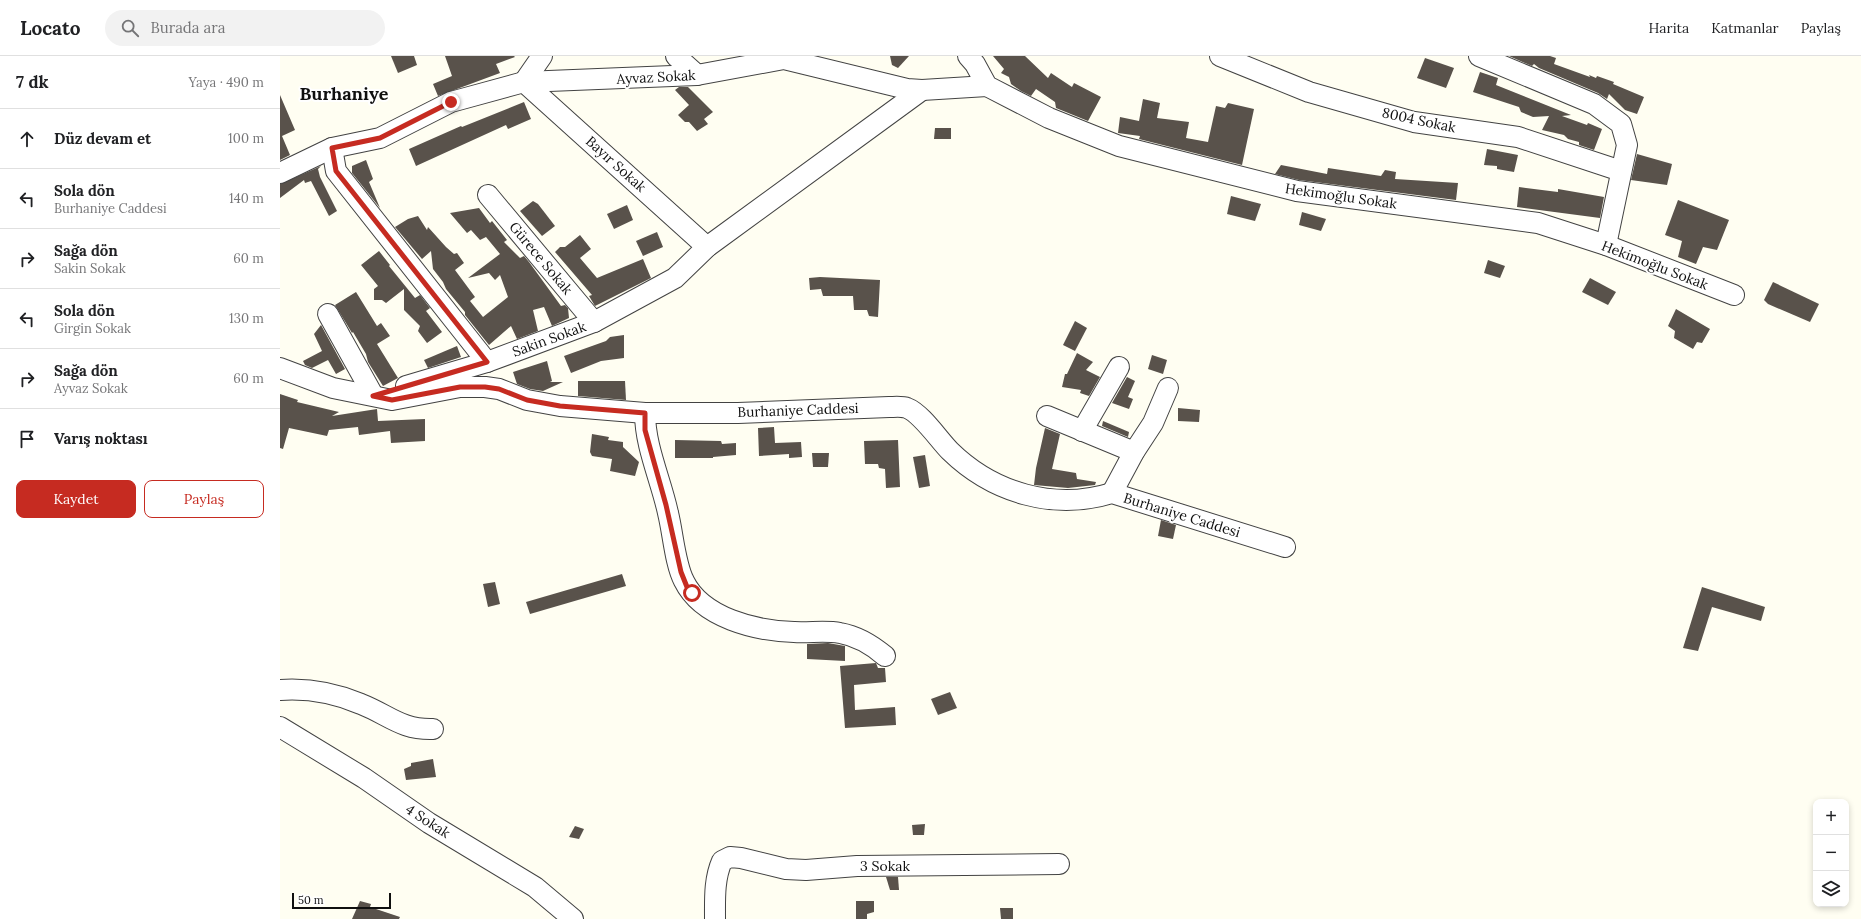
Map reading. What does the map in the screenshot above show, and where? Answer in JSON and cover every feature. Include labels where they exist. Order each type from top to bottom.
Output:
[{"type":"street","points":[[676,56],[697,75]]},
{"type":"street","points":[[968,56],[975,64],[987,86]]},
{"type":"street","name":"8004 Sokak","points":[[1220,56],[1317,94],[1414,122],[1518,137],[1621,171]]},
{"type":"street","points":[[1479,56],[1594,104],[1621,124],[1627,145],[1606,245]]},
{"type":"street","points":[[524,82],[545,58]]},
{"type":"street","name":"Ayvaz Sokak","points":[[280,173],[332,148],[380,138],[451,102],[524,82],[697,75],[784,59],[907,89],[922,90],[987,86]]},
{"type":"street","name":"Bayır Sokak","points":[[524,82],[707,247]]},
{"type":"street","name":"Hekimoğlu Sokak","points":[[987,86],[1049,118],[1119,146],[1297,191],[1538,223],[1606,245],[1734,295]]},
{"type":"street","name":"Sakin Sokak","points":[[373,396],[487,362],[594,322],[675,278],[707,247],[922,90]]},
{"type":"street","points":[[332,148],[336,171],[487,362]]},
{"type":"street","name":"Gürece Sokak","points":[[488,195],[594,322]]},
{"type":"street","points":[[328,314],[373,396]]},
{"type":"street","points":[[1082,431],[1119,367]]},
{"type":"street","name":"Burhaniye Caddesi","points":[[280,368],[333,388],[392,400],[460,387],[485,387],[499,389],[527,400],[560,406],[645,413],[738,413],[889,407],[907,408],[924,421],[950,451],[982,477],[1022,495],[1055,500],[1094,499],[1112,493],[1285,547]]},
{"type":"street","points":[[1112,493],[1134,452],[1153,423],[1168,388]]},
{"type":"street","points":[[645,413],[645,430],[666,505],[681,572],[687,587],[692,593],[705,606],[734,622],[777,631],[840,633],[864,641],[885,656]]},
{"type":"street","points":[[1047,416],[1134,452]]},
{"type":"street","points":[[280,690],[305,690],[333,695],[362,704],[403,725],[422,729],[433,729]]},
{"type":"street","name":"4 Sokak","points":[[280,727],[364,778],[428,823],[535,887],[573,919]]},
{"type":"street","name":"3 Sokak","points":[[715,919],[718,870],[722,861],[730,857],[741,858],[786,869],[806,870],[857,866],[1059,864]]},
{"type":"building","points":[[391,56],[414,56],[417,65],[398,73]]},
{"type":"building","points":[[445,56],[515,57],[496,64],[500,73],[438,96],[433,84],[452,76]]},
{"type":"building","points":[[890,56],[909,56],[898,68],[892,65]]},
{"type":"building","points":[[993,56],[1025,56],[1048,78],[1051,73],[1072,87],[1074,83],[1101,97],[1088,121],[1056,108],[1055,102],[1036,89],[1031,96],[1021,91],[1011,84],[1009,77],[1001,73],[1004,69]]},
{"type":"building","points":[[1509,56],[1550,56],[1556,58],[1554,64],[1590,77],[1589,75],[1596,78],[1597,76],[1614,82],[1613,84],[1644,97],[1637,114],[1625,110],[1609,94],[1607,99],[1598,93],[1539,68],[1534,64],[1532,66]]},
{"type":"building","points":[[1425,58],[1454,68],[1446,88],[1417,78]]},
{"type":"building","points":[[1480,72],[1498,78],[1496,85],[1571,115],[1562,116],[1587,125],[1588,123],[1602,129],[1594,150],[1579,145],[1579,142],[1568,139],[1564,135],[1542,130],[1549,116],[1533,117],[1521,112],[1519,107],[1473,92]]},
{"type":"building","points":[[679,87],[688,87],[713,112],[704,119],[708,124],[697,131],[689,122],[685,122],[678,115],[689,105],[675,90]]},
{"type":"building","points":[[280,95],[295,130],[282,136],[290,155],[280,160]]},
{"type":"building","points":[[1143,99],[1160,103],[1157,118],[1189,122],[1186,138],[1208,142],[1216,106],[1225,108],[1228,103],[1254,109],[1242,165],[1139,139],[1140,136],[1118,133],[1120,117],[1139,121]]},
{"type":"building","points":[[524,102],[531,119],[508,129],[506,125],[416,166],[409,149],[461,126],[462,127]]},
{"type":"building","points":[[935,128],[951,128],[951,139],[934,139]]},
{"type":"building","points":[[1487,149],[1518,155],[1514,172],[1497,169],[1497,166],[1484,165]]},
{"type":"building","points":[[1637,154],[1672,164],[1667,185],[1631,180]]},
{"type":"building","points":[[366,160],[373,179],[369,182],[380,208],[352,173],[352,166]]},
{"type":"building","points":[[1281,165],[1327,174],[1328,168],[1381,176],[1385,170],[1396,172],[1395,179],[1458,183],[1456,200],[1299,180],[1275,174]]},
{"type":"building","points":[[321,166],[318,169],[320,177],[337,211],[329,216],[311,181],[305,183],[304,180],[280,198],[280,184]]},
{"type":"building","points":[[1519,187],[1558,192],[1558,189],[1604,197],[1600,218],[1517,207]]},
{"type":"building","points":[[1231,196],[1261,204],[1255,221],[1227,214]]},
{"type":"building","points":[[1678,200],[1729,220],[1717,250],[1703,247],[1696,264],[1678,257],[1682,241],[1665,235]]},
{"type":"building","points":[[533,201],[538,204],[555,226],[542,236],[520,211]]},
{"type":"building","points":[[627,205],[633,220],[614,229],[607,214]]},
{"type":"building","points":[[479,208],[490,223],[492,221],[507,240],[504,242],[520,258],[524,256],[561,306],[565,305],[568,308],[569,318],[552,326],[544,307],[533,310],[538,331],[517,339],[511,326],[489,345],[465,315],[465,312],[446,289],[443,282],[433,269],[431,251],[422,259],[395,227],[408,219],[418,216],[427,230],[428,227],[446,247],[454,254],[457,253],[464,263],[455,270],[475,297],[470,301],[483,317],[508,297],[500,275],[495,280],[489,273],[468,278],[500,254],[486,237],[480,240],[471,230],[467,233],[450,213]]},
{"type":"building","points":[[1302,212],[1326,219],[1321,231],[1299,225]]},
{"type":"building","points":[[657,232],[663,247],[643,256],[636,241]]},
{"type":"building","points":[[580,235],[591,249],[580,258],[597,278],[643,259],[651,278],[595,306],[589,296],[592,295],[555,252],[560,247],[565,247]]},
{"type":"building","points":[[379,251],[415,298],[420,295],[430,308],[426,311],[442,332],[427,343],[418,331],[420,326],[404,310],[404,289],[386,303],[382,300],[374,300],[374,289],[378,286],[361,265]]},
{"type":"building","points":[[1488,260],[1505,266],[1500,278],[1484,273]]},
{"type":"building","points":[[820,277],[880,280],[878,317],[869,316],[867,310],[854,310],[853,296],[823,296],[821,289],[810,290],[809,278]]},
{"type":"building","points":[[1590,278],[1616,292],[1608,305],[1582,292]]},
{"type":"building","points":[[1773,282],[1819,304],[1810,322],[1768,304],[1764,300]]},
{"type":"building","points":[[356,292],[377,326],[381,323],[390,336],[377,344],[398,378],[383,386],[368,362],[366,354],[353,332],[352,333],[335,305]]},
{"type":"building","points":[[1676,309],[1710,329],[1702,343],[1697,342],[1693,349],[1674,338],[1675,331],[1668,326]]},
{"type":"building","points":[[1075,321],[1087,328],[1075,351],[1063,345]]},
{"type":"building","points":[[321,325],[345,369],[336,374],[328,360],[312,368],[305,365],[303,361],[322,351],[314,334]]},
{"type":"building","points":[[624,335],[624,358],[601,361],[571,373],[564,356],[606,341],[610,337]]},
{"type":"building","points":[[457,346],[461,357],[428,368],[424,360]]},
{"type":"building","points":[[1077,353],[1093,362],[1086,370],[1100,377],[1089,396],[1080,393],[1081,390],[1062,387],[1065,374],[1067,374]]},
{"type":"building","points":[[1152,355],[1167,360],[1163,374],[1148,369]]},
{"type":"building","points":[[547,361],[552,381],[550,382],[563,382],[543,391],[530,389],[517,384],[513,372]]},
{"type":"building","points":[[1127,377],[1135,381],[1128,397],[1133,399],[1129,409],[1112,403]]},
{"type":"building","points":[[578,381],[625,381],[626,400],[578,396]]},
{"type":"building","points":[[280,394],[298,400],[297,402],[339,412],[332,416],[377,409],[378,421],[425,419],[425,441],[391,443],[390,431],[359,435],[358,427],[329,430],[327,436],[289,428],[283,449],[280,448]]},
{"type":"building","points":[[1178,408],[1200,410],[1199,422],[1178,421]]},
{"type":"building","points":[[1103,421],[1129,432],[1128,437],[1102,426]]},
{"type":"building","points":[[774,427],[775,443],[801,442],[802,457],[789,458],[789,454],[759,456],[758,428]]},
{"type":"building","points":[[1045,428],[1060,434],[1052,469],[1076,473],[1077,479],[1096,482],[1095,485],[1068,488],[1034,485],[1036,468]]},
{"type":"building","points":[[592,434],[609,437],[608,440],[623,442],[623,447],[639,462],[635,476],[610,471],[612,459],[592,456],[590,452]]},
{"type":"building","points":[[675,440],[721,441],[722,444],[736,443],[736,455],[713,458],[675,458]]},
{"type":"building","points":[[898,440],[900,487],[886,488],[885,469],[879,468],[878,464],[865,464],[864,441]]},
{"type":"building","points":[[812,453],[829,453],[828,467],[813,467]]},
{"type":"building","points":[[925,455],[930,486],[919,488],[913,457]]},
{"type":"building","points":[[1161,520],[1176,525],[1173,539],[1158,536]]},
{"type":"building","points":[[622,574],[626,586],[530,614],[526,602]]},
{"type":"building","points":[[495,582],[500,604],[488,607],[483,584]]},
{"type":"building","points":[[1702,587],[1765,607],[1761,621],[1712,607],[1698,651],[1683,648]]},
{"type":"building","points":[[828,643],[845,646],[845,661],[807,659],[807,644]]},
{"type":"building","points":[[876,663],[878,668],[885,668],[886,682],[854,685],[855,710],[895,707],[896,725],[845,728],[840,666]]},
{"type":"building","points":[[950,692],[957,708],[938,715],[931,699]]},
{"type":"building","points":[[433,759],[436,777],[406,780],[404,769],[411,766],[411,763]]},
{"type":"building","points":[[925,824],[924,835],[913,835],[912,825]]},
{"type":"building","points":[[575,826],[584,829],[579,839],[569,837]]},
{"type":"building","points":[[886,877],[898,877],[899,890],[890,890]]},
{"type":"building","points":[[360,901],[371,904],[370,907],[400,917],[399,919],[352,919]]},
{"type":"building","points":[[856,901],[874,901],[874,912],[867,914],[867,919],[856,919]]},
{"type":"building","points":[[1000,908],[1013,908],[1013,919],[1001,919]]},
{"type":"district","name":"Burhaniye","points":[[344,94]]},
{"type":"route","points":[[451,102],[380,138],[332,148],[336,171],[487,362],[373,396],[392,400],[460,387],[485,387],[499,389],[527,400],[560,406],[645,413],[645,430],[648,444],[666,505],[683,580],[692,593]]}]
